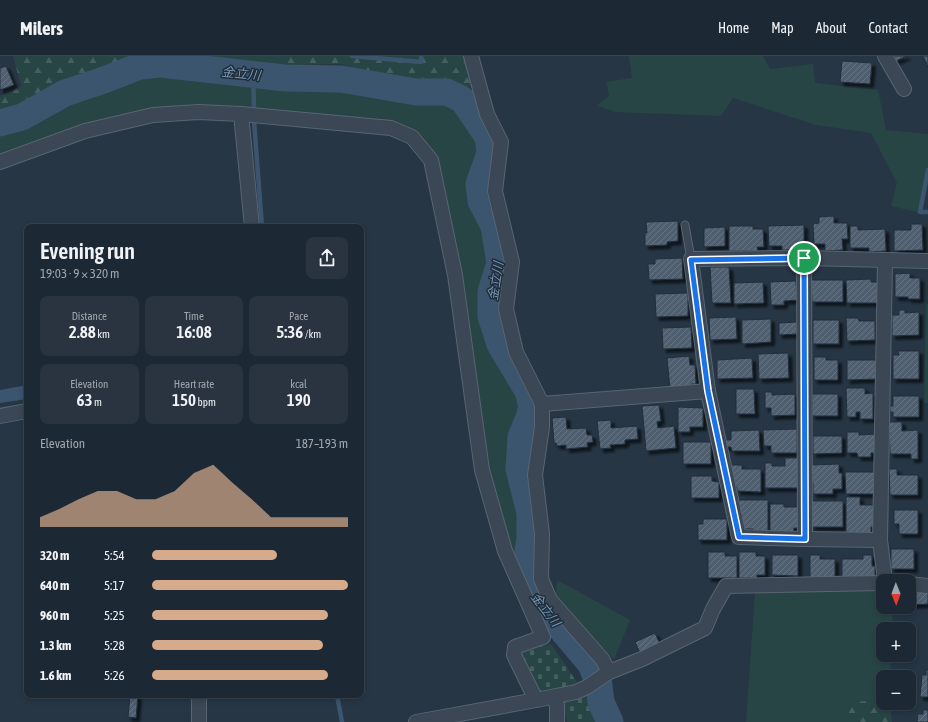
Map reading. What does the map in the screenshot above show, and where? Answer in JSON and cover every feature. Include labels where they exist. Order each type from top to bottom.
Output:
[{"type":"street","points":[[470,56],[487,114],[501,142],[495,191],[512,262],[506,309],[516,352],[542,404],[542,427],[535,475],[542,534],[541,578],[550,600],[602,659],[609,672]]},
{"type":"street","points":[[886,56],[904,89]]},
{"type":"street","points":[[0,162],[85,131],[153,115],[198,112],[241,114],[391,128],[412,137],[432,160],[455,276],[482,470],[505,551],[543,637],[515,647],[514,655],[536,700]]},
{"type":"street","points":[[241,114],[252,224]]},
{"type":"street","points":[[804,258],[805,539]]},
{"type":"street","points":[[880,540],[739,537],[708,391],[691,260],[804,258],[928,261]]},
{"type":"street","points":[[883,574],[880,540],[884,260]]},
{"type":"street","points":[[542,404],[708,391]]},
{"type":"street","points":[[0,416],[24,412]]},
{"type":"street","points":[[416,722],[576,692],[587,687],[609,672],[642,659],[705,628],[713,609],[726,586],[876,582]]},
{"type":"street","points":[[916,585],[928,586]]},
{"type":"street","points":[[554,697],[557,706],[558,722]]},
{"type":"street","points":[[199,698],[199,722]]},
{"type":"lane","points":[[685,225],[691,260]]},
{"type":"green space","points":[[13,56],[145,56],[62,85],[15,113],[0,116],[0,96],[21,86]]},
{"type":"green space","points":[[145,56],[274,56],[278,65]]},
{"type":"green space","points":[[274,56],[464,56],[475,88],[404,84],[341,64],[278,65]]},
{"type":"green space","points":[[629,56],[763,56],[770,69],[813,64],[815,83],[878,90],[886,130],[928,134],[928,182],[922,213],[891,206],[897,183],[871,133],[816,125],[733,98],[721,116],[616,112],[597,106],[609,96],[606,82],[632,78]]},
{"type":"green space","points":[[150,69],[454,102],[484,148],[471,194],[488,230],[493,262],[485,288],[487,331],[524,406],[512,460],[525,528],[517,565],[486,471],[437,159],[395,122],[190,104],[79,128],[0,155],[0,131],[31,121],[71,95],[111,85]]},
{"type":"green space","points":[[926,304],[928,304],[928,403],[924,403]]},
{"type":"green space","points":[[557,580],[630,620],[614,660],[556,597]]},
{"type":"green space","points":[[876,589],[876,614],[893,614],[892,622],[876,622],[876,662],[891,662],[890,670],[876,670],[876,700],[851,702],[846,722],[746,722],[755,592]]},
{"type":"green space","points":[[551,644],[592,704],[596,722],[567,722],[561,693],[540,693],[522,657],[522,650]]},
{"type":"green space","points":[[876,700],[876,710],[891,710],[892,722],[846,722],[851,702]]},
{"type":"water","points":[[24,386],[24,399],[0,403],[0,390]]},
{"type":"building","points":[[894,56],[907,56],[896,61]]},
{"type":"building","points":[[923,56],[928,56],[928,67]]},
{"type":"building","points":[[842,61],[872,63],[870,84],[840,82]]},
{"type":"building","points":[[6,66],[14,85],[0,90],[0,68]]},
{"type":"building","points":[[834,216],[834,223],[847,223],[848,239],[842,239],[843,250],[825,251],[825,244],[814,244],[813,224],[819,223],[819,217]]},
{"type":"building","points":[[678,221],[678,241],[667,242],[667,245],[645,246],[645,233],[647,233],[646,222]]},
{"type":"building","points":[[911,224],[922,224],[923,250],[894,251],[894,230],[911,230]]},
{"type":"building","points":[[804,225],[804,250],[782,250],[782,246],[769,246],[768,226]]},
{"type":"building","points":[[729,226],[753,226],[753,229],[763,229],[764,247],[757,247],[758,251],[729,251]]},
{"type":"building","points":[[850,226],[858,226],[858,230],[885,229],[886,251],[869,252],[869,248],[850,248]]},
{"type":"building","points":[[725,227],[725,246],[704,247],[704,228]]},
{"type":"building","points":[[682,258],[683,279],[649,280],[648,264],[655,264],[655,259]]},
{"type":"building","points":[[710,267],[729,267],[731,303],[712,303]]},
{"type":"building","points":[[910,273],[910,278],[920,278],[920,299],[895,297],[895,274]]},
{"type":"building","points":[[871,279],[871,282],[878,282],[878,303],[847,303],[846,280]]},
{"type":"building","points":[[811,280],[843,280],[843,302],[812,302]]},
{"type":"building","points":[[796,281],[797,300],[784,301],[784,305],[771,305],[770,282]]},
{"type":"building","points":[[763,282],[764,303],[734,304],[734,283]]},
{"type":"building","points":[[688,293],[688,316],[656,317],[655,294]]},
{"type":"building","points":[[899,310],[905,310],[905,313],[919,312],[919,335],[892,336],[892,315],[899,315]]},
{"type":"building","points":[[736,317],[737,339],[710,340],[709,318]]},
{"type":"building","points":[[846,318],[858,318],[859,321],[875,321],[875,340],[847,341]]},
{"type":"building","points":[[771,319],[771,342],[742,344],[742,320]]},
{"type":"building","points":[[813,320],[839,320],[839,344],[813,344]]},
{"type":"building","points":[[797,322],[797,334],[779,335],[779,323]]},
{"type":"building","points":[[691,327],[692,348],[663,349],[662,328]]},
{"type":"building","points":[[898,351],[919,351],[919,379],[893,379],[893,355],[899,355]]},
{"type":"building","points":[[788,353],[789,378],[759,379],[758,354]]},
{"type":"building","points":[[689,356],[690,365],[695,365],[696,384],[691,384],[692,387],[670,389],[667,358]]},
{"type":"building","points":[[814,357],[826,357],[826,360],[838,360],[838,380],[814,380]]},
{"type":"building","points":[[752,358],[753,378],[717,379],[717,360]]},
{"type":"building","points":[[847,360],[876,360],[876,379],[847,380]]},
{"type":"building","points":[[846,388],[865,388],[865,394],[873,393],[873,419],[860,419],[860,412],[856,412],[856,417],[847,417]]},
{"type":"building","points":[[736,389],[754,389],[755,414],[736,414]]},
{"type":"building","points":[[765,392],[772,392],[772,395],[795,394],[795,415],[771,416],[771,408],[765,408]]},
{"type":"building","points":[[812,394],[838,394],[838,416],[812,416]]},
{"type":"building","points":[[893,396],[919,396],[919,417],[893,417],[893,412],[890,412],[890,406],[893,406]]},
{"type":"building","points":[[659,405],[661,421],[657,422],[658,428],[674,426],[676,448],[646,451],[642,406]]},
{"type":"building","points":[[678,407],[703,408],[703,427],[690,427],[690,432],[678,432]]},
{"type":"building","points":[[566,417],[567,429],[586,428],[587,435],[592,435],[593,442],[587,443],[588,447],[566,449],[566,445],[557,446],[556,443],[554,443],[552,418]]},
{"type":"building","points":[[611,420],[611,428],[637,426],[638,439],[625,440],[625,444],[610,445],[611,448],[600,449],[597,421]]},
{"type":"building","points":[[889,422],[902,422],[902,431],[918,430],[918,459],[911,459],[911,454],[890,454]]},
{"type":"building","points":[[797,429],[797,453],[771,453],[771,446],[764,446],[763,430]]},
{"type":"building","points":[[759,430],[760,451],[732,451],[731,447],[724,447],[724,440],[731,440],[731,431]]},
{"type":"building","points":[[847,432],[859,432],[859,435],[876,434],[876,453],[871,453],[871,457],[858,457],[857,453],[847,453]]},
{"type":"building","points":[[813,436],[842,436],[842,453],[813,454]]},
{"type":"building","points":[[683,442],[711,442],[711,464],[683,464]]},
{"type":"building","points":[[785,458],[798,458],[798,488],[765,488],[765,463],[772,463],[772,466],[785,466]]},
{"type":"building","points":[[839,464],[839,473],[842,473],[842,489],[833,489],[833,494],[813,494],[811,465]]},
{"type":"building","points":[[731,465],[742,465],[742,469],[761,469],[761,492],[737,491],[737,487],[731,487]]},
{"type":"building","points":[[889,469],[897,469],[897,475],[918,475],[918,495],[890,495]]},
{"type":"building","points":[[845,472],[874,472],[874,494],[846,494]]},
{"type":"building","points":[[691,476],[712,476],[712,481],[719,482],[719,498],[691,498]]},
{"type":"building","points":[[846,497],[860,497],[860,505],[875,505],[878,527],[871,527],[871,534],[846,534]]},
{"type":"building","points":[[739,500],[768,500],[768,533],[753,533],[753,529],[742,529],[742,514],[739,514]]},
{"type":"building","points":[[812,501],[843,501],[843,527],[812,527]]},
{"type":"building","points":[[770,504],[784,504],[784,507],[798,507],[798,528],[794,528],[793,533],[770,532]]},
{"type":"building","points":[[894,510],[918,510],[918,534],[899,534],[899,524],[894,524]]},
{"type":"building","points":[[703,519],[727,519],[727,540],[698,540],[698,524],[703,524]]},
{"type":"building","points":[[891,549],[914,549],[914,569],[891,569]]},
{"type":"building","points":[[708,552],[725,552],[725,556],[737,556],[737,578],[708,578]]},
{"type":"building","points":[[739,552],[756,552],[756,556],[765,556],[765,575],[757,575],[757,578],[739,578]]},
{"type":"building","points":[[772,555],[798,555],[798,576],[772,575]]},
{"type":"building","points":[[810,555],[820,555],[820,559],[835,559],[835,578],[810,578]]},
{"type":"building","points":[[863,555],[872,555],[872,566],[875,566],[875,581],[842,581],[842,559],[863,559]]},
{"type":"building","points":[[916,591],[928,591],[928,604],[916,605]]},
{"type":"building","points":[[655,633],[660,644],[640,653],[635,642]]},
{"type":"building","points":[[926,670],[928,670],[928,697],[920,697],[922,675],[926,675]]},
{"type":"building","points":[[130,698],[138,698],[136,718],[128,717]]},
{"type":"building","points":[[923,710],[928,710],[928,722],[917,722],[918,714],[923,714]]},
{"type":"waterway","points":[[352,56],[421,62],[421,56]]},
{"type":"waterway","name":"金立川","points":[[0,123],[22,117],[65,93],[140,66],[160,64],[285,78],[341,79],[416,92],[447,92],[463,100],[488,137],[490,153],[479,184],[481,201],[494,226],[500,263],[491,292],[491,316],[500,344],[528,391],[532,406],[521,437],[519,469],[530,513],[530,539],[525,569],[532,594],[591,664],[599,685],[601,702],[610,722]]},
{"type":"waterway","points":[[253,74],[254,106]]},
{"type":"waterway","points":[[254,121],[262,224]]},
{"type":"waterway","points":[[928,170],[920,212],[928,212]]},
{"type":"waterway","points":[[338,698],[342,722]]},
{"type":"route","points":[[804,258],[805,539],[739,537],[708,391],[691,260],[804,258]]}]
